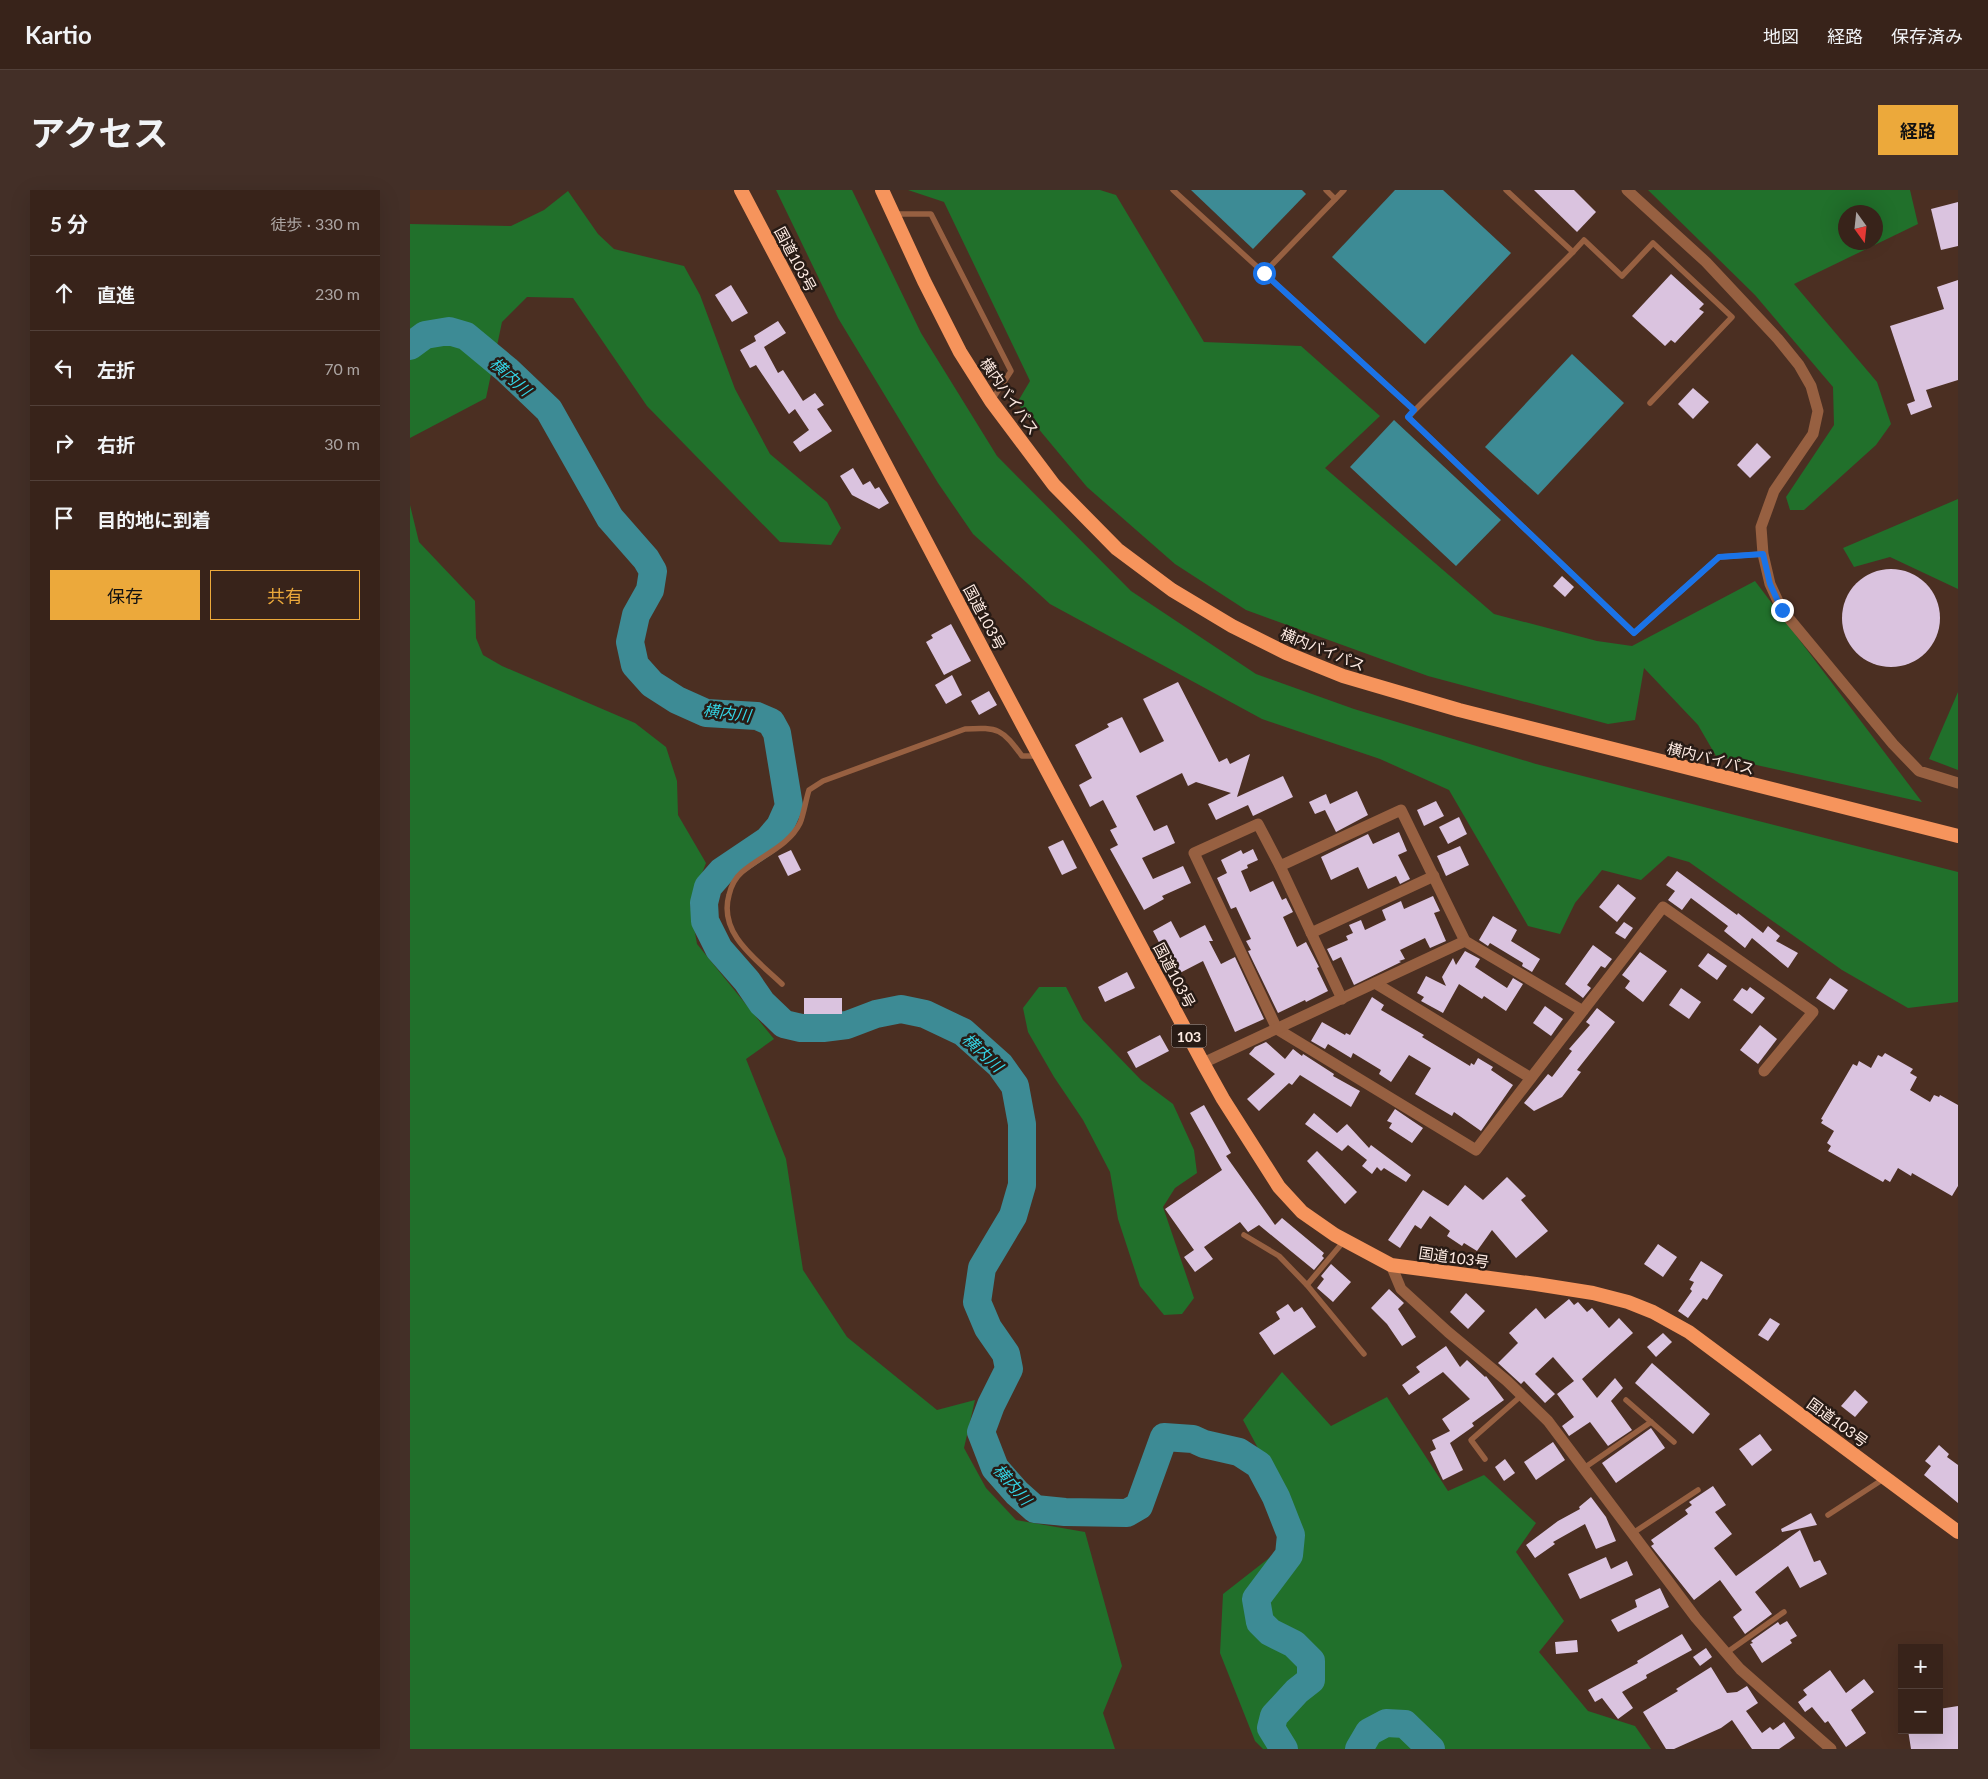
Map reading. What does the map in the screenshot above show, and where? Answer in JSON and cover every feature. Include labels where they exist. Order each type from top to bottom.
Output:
[{"type":"highway","name":"国道103号","points":[[741,190],[1203,1063],[1232,1114],[1279,1187],[1302,1212],[1345,1240],[1392,1265],[1593,1293],[1628,1302],[1653,1312],[1689,1332],[1958,1532]]},
{"type":"highway","name":"横内バイパス","points":[[882,190],[924,281],[956,344],[991,401],[1054,485],[1117,549],[1172,590],[1232,626],[1286,653],[1343,676],[1459,710],[1958,836]]},
{"type":"street","points":[[1627,190],[1706,262],[1778,339],[1799,365],[1811,386],[1818,411],[1813,434],[1774,491],[1761,527],[1763,554],[1770,584],[1782,610],[1893,744],[1919,771],[1958,784]]},
{"type":"street","points":[[1280,866],[1401,810],[1465,941],[1583,1011]]},
{"type":"street","points":[[1342,998],[1280,866],[1258,824],[1194,853],[1276,1029],[1476,1150],[1663,906],[1813,1012],[1764,1071]]},
{"type":"street","points":[[1311,933],[1434,876]]},
{"type":"street","points":[[1203,1063],[1465,941]]},
{"type":"street","points":[[1375,983],[1531,1078]]},
{"type":"street","points":[[1392,1265],[1401,1289],[1522,1395],[1548,1421],[1696,1618],[1740,1669],[1832,1749]]},
{"type":"lane","points":[[1173,190],[1414,410]]},
{"type":"lane","points":[[1326,190],[1335,199]]},
{"type":"lane","points":[[1264,273],[1344,190]]},
{"type":"lane","points":[[1506,190],[1573,252]]},
{"type":"lane","points":[[894,214],[931,214],[1011,371],[991,401]]},
{"type":"lane","points":[[1650,403],[1732,317],[1653,243],[1622,276],[1584,240],[1408,417],[1634,633],[1719,557],[1763,554]]},
{"type":"lane","points":[[782,984],[741,945],[729,926],[726,905],[731,886],[741,873],[786,840],[800,823],[809,790],[823,781],[965,729],[990,728],[1003,734],[1022,756],[1040,756]]},
{"type":"lane","points":[[1244,1235],[1278,1256],[1307,1285],[1364,1354]]},
{"type":"lane","points":[[1307,1285],[1345,1240]]},
{"type":"lane","points":[[1485,1459],[1471,1440],[1522,1395]]},
{"type":"lane","points":[[1626,1400],[1674,1442]]},
{"type":"lane","points":[[1584,1468],[1651,1422]]},
{"type":"lane","points":[[1828,1515],[1886,1477]]},
{"type":"lane","points":[[1633,1534],[1698,1490]]},
{"type":"lane","points":[[1726,1653],[1784,1612]]},
{"type":"green space","points":[[776,190],[852,190],[921,333],[997,456],[1131,591],[1256,674],[1354,709],[1536,764],[1958,872],[1958,1002],[1908,1008],[1842,970],[1689,862],[1668,856],[1641,880],[1602,870],[1575,903],[1560,934],[1528,926],[1449,790],[1380,759],[1262,719],[1050,604],[973,534],[938,483],[838,318]]},
{"type":"green space","points":[[908,190],[1100,190],[1116,195],[1204,342],[1301,346],[1380,416],[1325,468],[1494,614],[1597,641],[1632,646],[1755,581],[1922,802],[1716,756],[1698,725],[1644,668],[1635,720],[1608,724],[1428,676],[1246,610],[1175,564],[1087,487],[1017,403],[1030,381],[944,202]]},
{"type":"green space","points":[[1648,190],[1910,190],[1918,224],[1883,241],[1883,205],[1838,205],[1838,250],[1864,250],[1794,284],[1877,382],[1891,424],[1876,445],[1804,510],[1790,510],[1786,497],[1834,425],[1833,387],[1755,295]]},
{"type":"green space","points":[[568,191],[598,234],[614,249],[684,266],[700,295],[735,389],[770,454],[827,502],[841,528],[831,545],[780,542],[647,406],[573,298],[527,297],[502,322],[486,398],[410,438],[410,224],[511,226],[544,210]]},
{"type":"green space","points":[[1958,499],[1958,589],[1890,557],[1854,567],[1843,548]]},
{"type":"green space","points":[[410,505],[419,542],[475,601],[476,638],[483,655],[502,666],[635,723],[666,747],[677,781],[678,815],[706,863],[690,904],[697,944],[774,1039],[746,1059],[786,1159],[803,1270],[847,1337],[937,1410],[975,1400],[964,1448],[986,1488],[1016,1520],[1085,1532],[1122,1666],[1103,1713],[1115,1749],[410,1749]]},
{"type":"green space","points":[[1958,692],[1958,770],[1929,759]]},
{"type":"green space","points":[[1039,987],[1066,987],[1083,1020],[1141,1080],[1173,1104],[1194,1150],[1197,1173],[1175,1188],[1163,1207],[1194,1298],[1182,1314],[1164,1315],[1140,1286],[1118,1219],[1110,1172],[1083,1120],[1054,1077],[1028,1032],[1023,1008]]},
{"type":"green space","points":[[1282,1372],[1331,1426],[1387,1397],[1448,1491],[1484,1475],[1536,1523],[1516,1552],[1564,1621],[1539,1652],[1588,1711],[1635,1726],[1651,1749],[1263,1749],[1255,1741],[1220,1653],[1223,1594],[1282,1548],[1291,1510],[1243,1420]]},
{"type":"water","points":[[1191,190],[1302,190],[1306,194],[1253,249]]},
{"type":"water","points":[[1395,190],[1443,190],[1511,253],[1425,344],[1332,257]]},
{"type":"water","points":[[1572,354],[1624,403],[1538,495],[1485,447]]},
{"type":"water","points":[[1394,420],[1501,520],[1456,566],[1350,467]]},
{"type":"building","points":[[1534,190],[1574,190],[1596,212],[1577,232]]},
{"type":"building","points":[[1958,202],[1958,246],[1941,250],[1931,209]]},
{"type":"building","points":[[1671,274],[1704,304],[1699,309],[1704,312],[1675,343],[1671,340],[1665,346],[1632,316]]},
{"type":"building","points":[[1958,280],[1958,380],[1926,390],[1932,407],[1911,415],[1907,404],[1915,401],[1890,326],[1944,309],[1937,287]]},
{"type":"building","points":[[731,285],[748,313],[732,322],[715,295]]},
{"type":"building","points":[[778,321],[786,333],[764,347],[778,373],[783,370],[803,401],[815,393],[824,405],[817,409],[832,431],[800,452],[793,442],[809,430],[795,409],[789,414],[756,365],[750,368],[740,350],[756,341],[754,336]]},
{"type":"building","points":[[1693,388],[1709,402],[1693,419],[1678,404]]},
{"type":"building","points":[[1757,443],[1771,457],[1750,478],[1737,465]]},
{"type":"building","points":[[853,468],[863,485],[870,481],[875,489],[879,487],[889,503],[879,509],[852,495],[840,476]]},
{"type":"building","points":[[1891,569],[1910,572],[1926,583],[1937,599],[1940,618],[1937,637],[1926,653],[1910,664],[1891,667],[1872,664],[1856,653],[1845,637],[1842,618],[1845,599],[1856,583],[1872,572]]},
{"type":"building","points":[[1562,576],[1574,587],[1565,597],[1553,586]]},
{"type":"building","points":[[951,624],[971,661],[944,675],[926,642],[933,638],[931,635]]},
{"type":"building","points":[[952,675],[962,695],[946,704],[935,685]]},
{"type":"building","points":[[1178,682],[1219,762],[1227,758],[1230,764],[1250,754],[1237,797],[1283,776],[1293,797],[1253,816],[1248,805],[1216,820],[1208,804],[1231,793],[1196,782],[1188,786],[1182,773],[1136,796],[1154,831],[1167,825],[1175,843],[1142,858],[1153,879],[1183,866],[1191,883],[1162,896],[1164,899],[1144,910],[1110,849],[1118,845],[1110,830],[1117,827],[1103,800],[1090,807],[1079,785],[1092,778],[1075,745],[1109,727],[1107,724],[1122,717],[1140,753],[1164,741],[1143,699]]},
{"type":"building","points":[[989,691],[997,705],[979,715],[971,701]]},
{"type":"building","points":[[1357,791],[1368,815],[1336,832],[1325,810],[1315,814],[1309,802],[1326,794],[1330,804]]},
{"type":"building","points":[[1436,801],[1444,816],[1424,826],[1417,810]]},
{"type":"building","points":[[1459,817],[1467,834],[1448,844],[1439,827]]},
{"type":"building","points":[[1399,832],[1407,851],[1398,855],[1410,879],[1400,884],[1396,876],[1368,889],[1358,867],[1331,880],[1321,857],[1368,834],[1373,844]]},
{"type":"building","points":[[1063,840],[1077,868],[1062,875],[1048,847]]},
{"type":"building","points":[[1460,846],[1469,865],[1446,876],[1437,856]]},
{"type":"building","points":[[1253,849],[1258,860],[1247,865],[1248,868],[1241,871],[1250,892],[1273,881],[1282,900],[1286,898],[1293,912],[1283,917],[1297,947],[1306,942],[1319,967],[1317,968],[1328,991],[1278,1013],[1248,951],[1251,950],[1246,941],[1251,939],[1236,907],[1231,909],[1217,878],[1227,873],[1221,860],[1241,850],[1243,854]]},
{"type":"building","points":[[791,850],[801,870],[788,876],[778,856]]},
{"type":"building","points":[[1677,871],[1737,915],[1738,913],[1763,933],[1768,926],[1780,936],[1776,941],[1798,953],[1788,968],[1752,938],[1745,948],[1724,931],[1728,926],[1691,898],[1682,910],[1668,900],[1675,891],[1666,885]]},
{"type":"building","points":[[1618,884],[1636,898],[1617,922],[1599,907]]},
{"type":"building","points":[[1433,896],[1440,911],[1434,913],[1446,941],[1430,948],[1425,938],[1400,950],[1405,959],[1399,961],[1401,962],[1354,985],[1341,957],[1333,961],[1327,949],[1348,940],[1346,936],[1353,933],[1349,925],[1361,920],[1365,930],[1386,920],[1382,910],[1401,901],[1404,909]]},
{"type":"building","points":[[1493,916],[1517,930],[1511,941],[1540,959],[1532,972],[1522,966],[1523,963],[1490,943],[1488,946],[1479,940]]},
{"type":"building","points":[[1171,921],[1180,938],[1205,925],[1213,941],[1209,941],[1221,964],[1235,957],[1264,1019],[1235,1032],[1203,961],[1176,975],[1153,931]]},
{"type":"building","points":[[1624,922],[1633,928],[1625,939],[1615,933]]},
{"type":"building","points":[[1593,945],[1612,959],[1605,968],[1601,966],[1587,985],[1591,988],[1583,998],[1565,984]]},
{"type":"building","points":[[1465,951],[1480,959],[1475,967],[1507,988],[1513,978],[1523,984],[1506,1011],[1484,996],[1482,999],[1459,984],[1443,1013],[1421,1001],[1424,997],[1417,993],[1426,976],[1446,986],[1442,977],[1453,958],[1456,965]]},
{"type":"building","points":[[1640,952],[1667,971],[1643,1002],[1625,988],[1630,981],[1622,975]]},
{"type":"building","points":[[1708,953],[1727,966],[1717,980],[1698,966]]},
{"type":"building","points":[[1127,972],[1135,988],[1105,1002],[1098,987]]},
{"type":"building","points":[[1830,978],[1848,990],[1834,1010],[1816,998]]},
{"type":"building","points":[[1750,987],[1765,998],[1752,1014],[1733,1000],[1742,988],[1747,991]]},
{"type":"building","points":[[1681,988],[1701,1002],[1689,1019],[1669,1005]]},
{"type":"building","points":[[1372,997],[1384,1005],[1381,1010],[1424,1035],[1422,1037],[1470,1066],[1471,1063],[1474,1065],[1478,1058],[1493,1067],[1491,1070],[1513,1085],[1481,1131],[1454,1112],[1452,1116],[1415,1094],[1431,1068],[1409,1055],[1391,1082],[1379,1074],[1381,1070],[1353,1053],[1351,1058],[1328,1044],[1325,1049],[1311,1041],[1322,1022],[1345,1035],[1346,1033],[1350,1035]]},
{"type":"building","points":[[804,998],[842,998],[842,1014],[804,1014]]},
{"type":"building","points":[[1545,1006],[1563,1019],[1551,1036],[1533,1023]]},
{"type":"building","points":[[1597,1008],[1615,1022],[1577,1070],[1581,1072],[1562,1097],[1534,1111],[1524,1103],[1548,1074],[1552,1077],[1572,1051],[1569,1049],[1590,1025],[1586,1022]]},
{"type":"building","points":[[1760,1025],[1777,1039],[1758,1064],[1740,1050]]},
{"type":"building","points":[[1160,1035],[1169,1051],[1136,1068],[1127,1052]]},
{"type":"building","points":[[1266,1042],[1285,1059],[1293,1049],[1302,1056],[1303,1054],[1334,1074],[1333,1076],[1360,1091],[1351,1107],[1300,1075],[1292,1085],[1289,1083],[1259,1111],[1247,1099],[1275,1074],[1249,1054],[1255,1047]]},
{"type":"building","points":[[1885,1053],[1913,1069],[1910,1073],[1917,1077],[1910,1090],[1930,1102],[1934,1095],[1939,1097],[1940,1095],[1958,1105],[1958,1186],[1952,1196],[1912,1173],[1911,1176],[1898,1168],[1890,1182],[1885,1179],[1883,1182],[1828,1151],[1831,1146],[1827,1143],[1834,1131],[1821,1123],[1823,1120],[1821,1119],[1853,1064],[1857,1066],[1859,1061],[1871,1068],[1878,1055],[1882,1057]]},
{"type":"building","points":[[1204,1105],[1231,1153],[1226,1156],[1275,1225],[1282,1218],[1324,1253],[1322,1256],[1324,1258],[1314,1270],[1259,1225],[1248,1232],[1240,1222],[1204,1247],[1213,1259],[1195,1272],[1184,1257],[1194,1250],[1165,1209],[1222,1170],[1190,1113]]},
{"type":"building","points":[[1395,1109],[1423,1128],[1412,1143],[1389,1128],[1392,1123],[1387,1121]]},
{"type":"building","points":[[1314,1113],[1337,1133],[1347,1124],[1369,1148],[1371,1145],[1411,1175],[1406,1182],[1384,1168],[1381,1171],[1377,1167],[1372,1174],[1362,1166],[1367,1160],[1348,1145],[1342,1151],[1305,1124]]},
{"type":"building","points":[[1317,1151],[1357,1192],[1345,1204],[1307,1161]]},
{"type":"building","points":[[1507,1177],[1526,1196],[1521,1200],[1548,1231],[1516,1258],[1492,1230],[1477,1251],[1464,1243],[1462,1246],[1447,1236],[1450,1231],[1430,1216],[1421,1229],[1415,1225],[1400,1248],[1388,1240],[1423,1190],[1448,1206],[1465,1185],[1483,1200]]},
{"type":"building","points":[[1658,1244],[1677,1257],[1663,1277],[1644,1264]]},
{"type":"building","points":[[1701,1261],[1723,1275],[1707,1300],[1703,1298],[1688,1318],[1678,1311],[1692,1291],[1690,1289],[1694,1282],[1689,1280]]},
{"type":"building","points":[[1331,1264],[1351,1282],[1333,1302],[1317,1288],[1324,1279],[1321,1276]]},
{"type":"building","points":[[1389,1289],[1404,1303],[1398,1309],[1416,1337],[1402,1346],[1387,1324],[1371,1308]]},
{"type":"building","points":[[1466,1293],[1485,1311],[1468,1329],[1450,1312]]},
{"type":"building","points":[[1569,1299],[1574,1305],[1578,1302],[1587,1312],[1592,1308],[1609,1328],[1619,1318],[1633,1333],[1582,1379],[1597,1398],[1615,1378],[1623,1388],[1611,1401],[1632,1430],[1608,1446],[1590,1422],[1569,1436],[1562,1426],[1574,1417],[1557,1394],[1574,1381],[1553,1357],[1535,1374],[1555,1394],[1545,1403],[1524,1381],[1521,1384],[1498,1363],[1518,1343],[1509,1333],[1536,1308],[1545,1319]]},
{"type":"building","points":[[1288,1304],[1294,1312],[1302,1307],[1316,1327],[1274,1355],[1259,1333],[1280,1319],[1276,1312]]},
{"type":"building","points":[[1770,1318],[1780,1324],[1768,1341],[1758,1335]]},
{"type":"building","points":[[1663,1333],[1672,1342],[1656,1357],[1647,1347]]},
{"type":"building","points":[[1446,1346],[1460,1367],[1467,1360],[1486,1376],[1504,1400],[1472,1423],[1474,1426],[1450,1443],[1463,1470],[1443,1480],[1430,1452],[1436,1449],[1432,1440],[1450,1431],[1442,1419],[1470,1399],[1443,1372],[1409,1395],[1402,1385],[1420,1372],[1416,1367]]},
{"type":"building","points":[[1652,1363],[1710,1414],[1693,1434],[1635,1383]]},
{"type":"building","points":[[1855,1390],[1868,1402],[1855,1417],[1841,1406]]},
{"type":"building","points":[[1651,1428],[1665,1448],[1616,1483],[1602,1463]]},
{"type":"building","points":[[1760,1434],[1772,1450],[1752,1466],[1739,1449]]},
{"type":"building","points":[[1553,1442],[1565,1460],[1536,1480],[1524,1462]]},
{"type":"building","points":[[1939,1445],[1949,1454],[1947,1457],[1958,1465],[1958,1503],[1924,1475],[1931,1466],[1925,1461]]},
{"type":"building","points":[[1505,1459],[1515,1473],[1504,1481],[1495,1467]]},
{"type":"building","points":[[1713,1486],[1726,1505],[1715,1512],[1732,1534],[1714,1548],[1736,1576],[1800,1530],[1814,1562],[1820,1560],[1827,1574],[1800,1588],[1788,1566],[1755,1592],[1772,1614],[1745,1634],[1733,1617],[1742,1610],[1720,1580],[1694,1600],[1651,1546],[1654,1544],[1651,1540],[1688,1514],[1685,1510],[1692,1505],[1689,1502]]},
{"type":"building","points":[[1591,1497],[1606,1517],[1616,1541],[1596,1549],[1585,1524],[1553,1542],[1555,1544],[1535,1558],[1526,1545],[1558,1521],[1580,1509],[1579,1507]]},
{"type":"building","points":[[1811,1513],[1817,1525],[1782,1532],[1781,1529]]},
{"type":"building","points":[[1606,1557],[1611,1569],[1627,1561],[1633,1575],[1580,1599],[1568,1574]]},
{"type":"building","points":[[1660,1588],[1669,1607],[1618,1632],[1611,1620],[1637,1607],[1635,1600]]},
{"type":"building","points":[[1787,1621],[1797,1636],[1790,1640],[1792,1643],[1762,1663],[1750,1644],[1753,1643],[1751,1641],[1778,1622],[1780,1625]]},
{"type":"building","points":[[1682,1634],[1692,1650],[1646,1675],[1647,1678],[1622,1692],[1633,1708],[1618,1719],[1602,1698],[1595,1702],[1588,1690],[1638,1663],[1637,1661]]},
{"type":"building","points":[[1577,1640],[1578,1652],[1556,1654],[1555,1642]]},
{"type":"building","points":[[1706,1648],[1712,1657],[1700,1666],[1693,1657]]},
{"type":"building","points":[[1711,1667],[1727,1693],[1737,1692],[1747,1686],[1758,1703],[1746,1711],[1762,1733],[1770,1727],[1773,1730],[1784,1722],[1795,1738],[1779,1749],[1752,1749],[1732,1720],[1721,1728],[1674,1749],[1666,1749],[1643,1712],[1678,1691],[1676,1689]]},
{"type":"building","points":[[1830,1670],[1846,1693],[1864,1679],[1874,1692],[1851,1710],[1866,1733],[1846,1747],[1828,1721],[1825,1723],[1812,1707],[1805,1712],[1798,1702],[1807,1695],[1803,1690]]},
{"type":"building","points":[[1958,1706],[1958,1749],[1911,1749],[1909,1734],[1943,1734],[1943,1708]]},
{"type":"waterway","name":"横内川","points":[[410,346],[425,335],[449,331],[466,336],[507,370],[549,410],[610,518],[646,559],[653,571],[650,590],[636,615],[630,642],[635,665],[652,684],[677,700],[706,713],[757,716],[771,722],[777,733],[789,806],[780,826],[768,840],[722,871],[708,887],[704,903],[705,921],[719,949],[747,981],[762,1003],[784,1024],[801,1028],[847,1025],[876,1014],[901,1009],[925,1014],[963,1032],[1000,1065],[1015,1086],[1022,1124],[1022,1185],[1013,1216],[982,1268],[977,1302],[988,1328],[1006,1354],[1009,1369],[991,1405],[981,1432],[995,1468],[1017,1493],[1035,1509],[1065,1512],[1127,1513],[1139,1506],[1164,1437],[1193,1439],[1204,1444],[1239,1452],[1259,1465],[1276,1497],[1291,1535],[1289,1555],[1256,1599],[1260,1622],[1270,1632],[1294,1644],[1311,1661],[1311,1680],[1297,1691],[1274,1716],[1271,1728],[1284,1749]]},
{"type":"waterway","name":"横内川","points":[[1359,1749],[1369,1732],[1386,1723],[1405,1724],[1431,1749]]},
{"type":"route","points":[[1264,273],[1414,410],[1408,417],[1634,633],[1719,557],[1763,554],[1770,584],[1782,610]]}]
